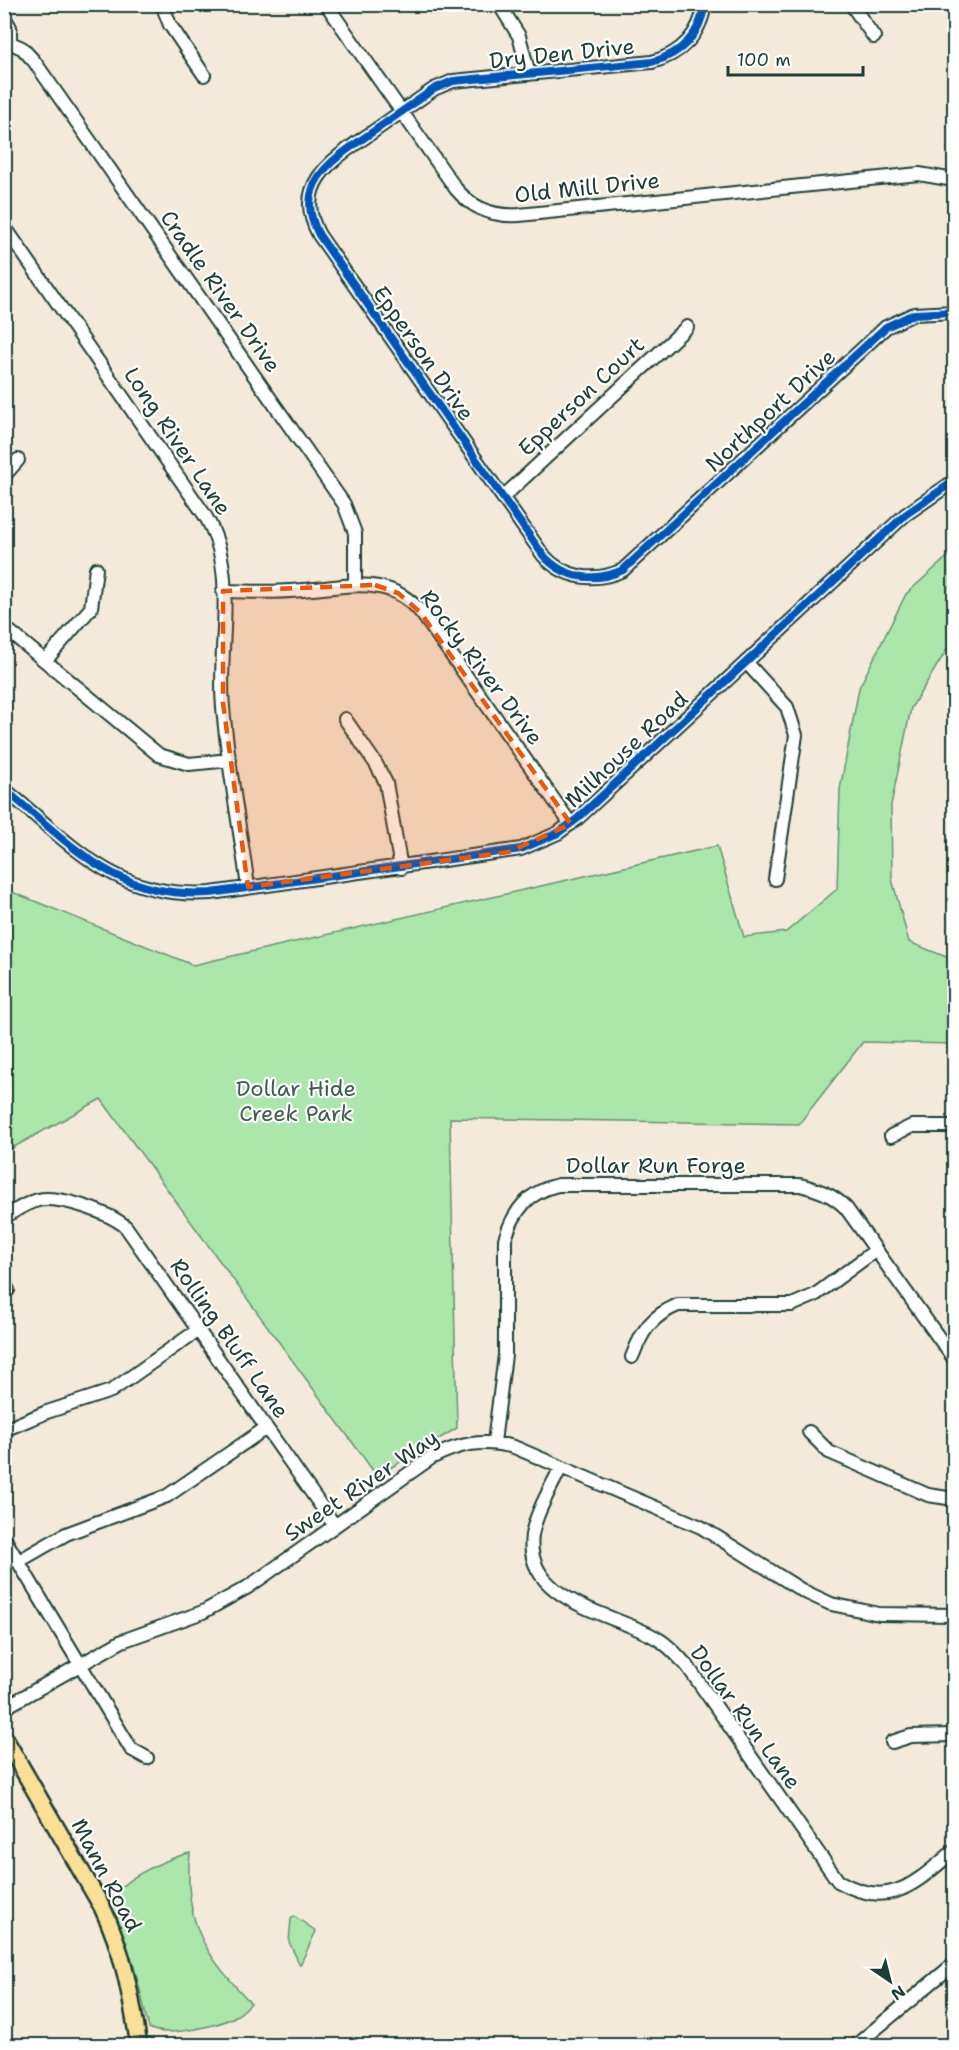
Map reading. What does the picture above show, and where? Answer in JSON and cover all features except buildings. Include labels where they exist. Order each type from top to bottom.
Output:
[{"type":"main road","name":"Mann Road","points":[[4,1737],[116,1935],[126,1970],[139,2046]]},
{"type":"street","points":[[162,4],[170,25],[204,75]]},
{"type":"street","name":"Old Mill Drive","points":[[326,4],[458,192],[478,207],[503,215],[919,174],[954,180]]},
{"type":"street","points":[[499,4],[519,36],[529,74]]},
{"type":"street","name":"Dry Den Drive","points":[[401,112],[434,89],[453,81],[664,59],[688,42],[701,21],[705,4]]},
{"type":"street","points":[[851,4],[874,37]]},
{"type":"street","name":"Cradle River Drive","points":[[4,17],[10,27],[7,41],[21,48],[34,61],[344,504],[355,532],[356,584]]},
{"type":"street","name":"Epperson Drive","points":[[401,112],[335,158],[322,170],[311,197],[313,223],[321,238],[543,555],[559,569],[578,577],[603,577],[625,568]]},
{"type":"street","name":"Long River Lane","points":[[4,226],[206,517],[221,551],[222,703],[248,887]]},
{"type":"street","name":"Northport Drive","points":[[625,568],[886,327],[914,314],[954,312]]},
{"type":"street","name":"Epperson Court","points":[[503,497],[687,327]]},
{"type":"street","points":[[4,476],[18,460]]},
{"type":"street","name":"Milhouse Road","points":[[4,789],[95,863],[128,882],[148,889],[179,895],[401,868],[509,852],[548,838],[571,824],[905,514],[954,482]]},
{"type":"street","points":[[45,661],[91,608],[96,569]]},
{"type":"street","name":"Rocky River Drive","points":[[223,591],[301,591],[356,584],[375,585],[393,591],[420,612],[571,824]]},
{"type":"street","points":[[4,627],[159,755],[189,764],[230,760]]},
{"type":"street","points":[[746,662],[784,704],[796,731],[796,748],[775,879]]},
{"type":"street","points":[[345,719],[376,764],[386,783],[401,868]]},
{"type":"street","points":[[891,1136],[912,1126],[954,1126]]},
{"type":"street","name":"Dollar Run Forge","points":[[494,1442],[505,1355],[505,1239],[511,1220],[520,1206],[545,1189],[558,1185],[800,1185],[835,1197],[954,1359]]},
{"type":"street","name":"Rolling Bluff Lane","points":[[4,1217],[37,1200],[68,1203],[110,1216],[126,1227],[335,1526]]},
{"type":"street","points":[[632,1358],[642,1331],[662,1312],[678,1305],[783,1306],[798,1303],[815,1295],[876,1250]]},
{"type":"street","points":[[4,1430],[47,1412],[111,1391],[198,1330]]},
{"type":"street","points":[[19,1561],[66,1534],[167,1496],[266,1428]]},
{"type":"street","points":[[809,1432],[829,1452],[928,1495],[954,1500]]},
{"type":"street","name":"Sweet River Way","points":[[4,1708],[122,1641],[223,1602],[446,1450],[474,1442],[494,1442],[514,1447],[701,1527],[803,1591],[831,1604],[879,1614],[954,1615]]},
{"type":"street","name":"Dollar Run Lane","points":[[561,1467],[532,1536],[537,1567],[547,1583],[561,1596],[645,1632],[672,1649],[688,1667],[830,1872],[853,1890],[870,1895],[897,1892],[914,1883],[954,1851]]},
{"type":"street","points":[[4,1538],[131,1749],[147,1758]]},
{"type":"street","points":[[892,1742],[911,1736],[954,1735]]},
{"type":"street","points":[[855,2046],[954,1964]]},
{"type":"highlighted area","points":[[375,585],[398,593],[420,612],[571,824],[509,852],[248,887],[223,703],[223,591]]},
{"type":"green space","name":"Dollar Hide Creek Park","points":[[954,551],[954,638],[911,708],[891,805],[892,879],[909,942],[954,960],[954,1044],[863,1042],[799,1124],[450,1118],[457,1428],[377,1476],[101,1099],[5,1152],[5,889],[193,965],[717,846],[744,937],[786,932],[837,889],[840,789],[859,688],[906,594]]},
{"type":"green space","points":[[190,1853],[190,1899],[194,1919],[210,1953],[251,2003],[238,2015],[218,2024],[192,2030],[157,2031],[149,2028],[132,1960],[113,1920],[110,1908],[112,1899],[119,1889],[129,1881],[155,1866]]},
{"type":"green space","points":[[294,1916],[316,1931],[300,1965],[289,1942],[291,1919]]},
{"type":"cycle path","points":[[705,4],[699,25],[688,42],[672,54],[652,62],[453,81],[434,89],[333,161],[314,186],[310,200],[312,216],[319,235],[543,555],[560,569],[580,576],[602,577],[623,570],[886,327],[914,314],[954,312]]},
{"type":"cycle path","points":[[4,789],[97,865],[121,878],[177,893],[211,893],[521,849],[558,833],[577,819],[905,515],[954,481]]}]
